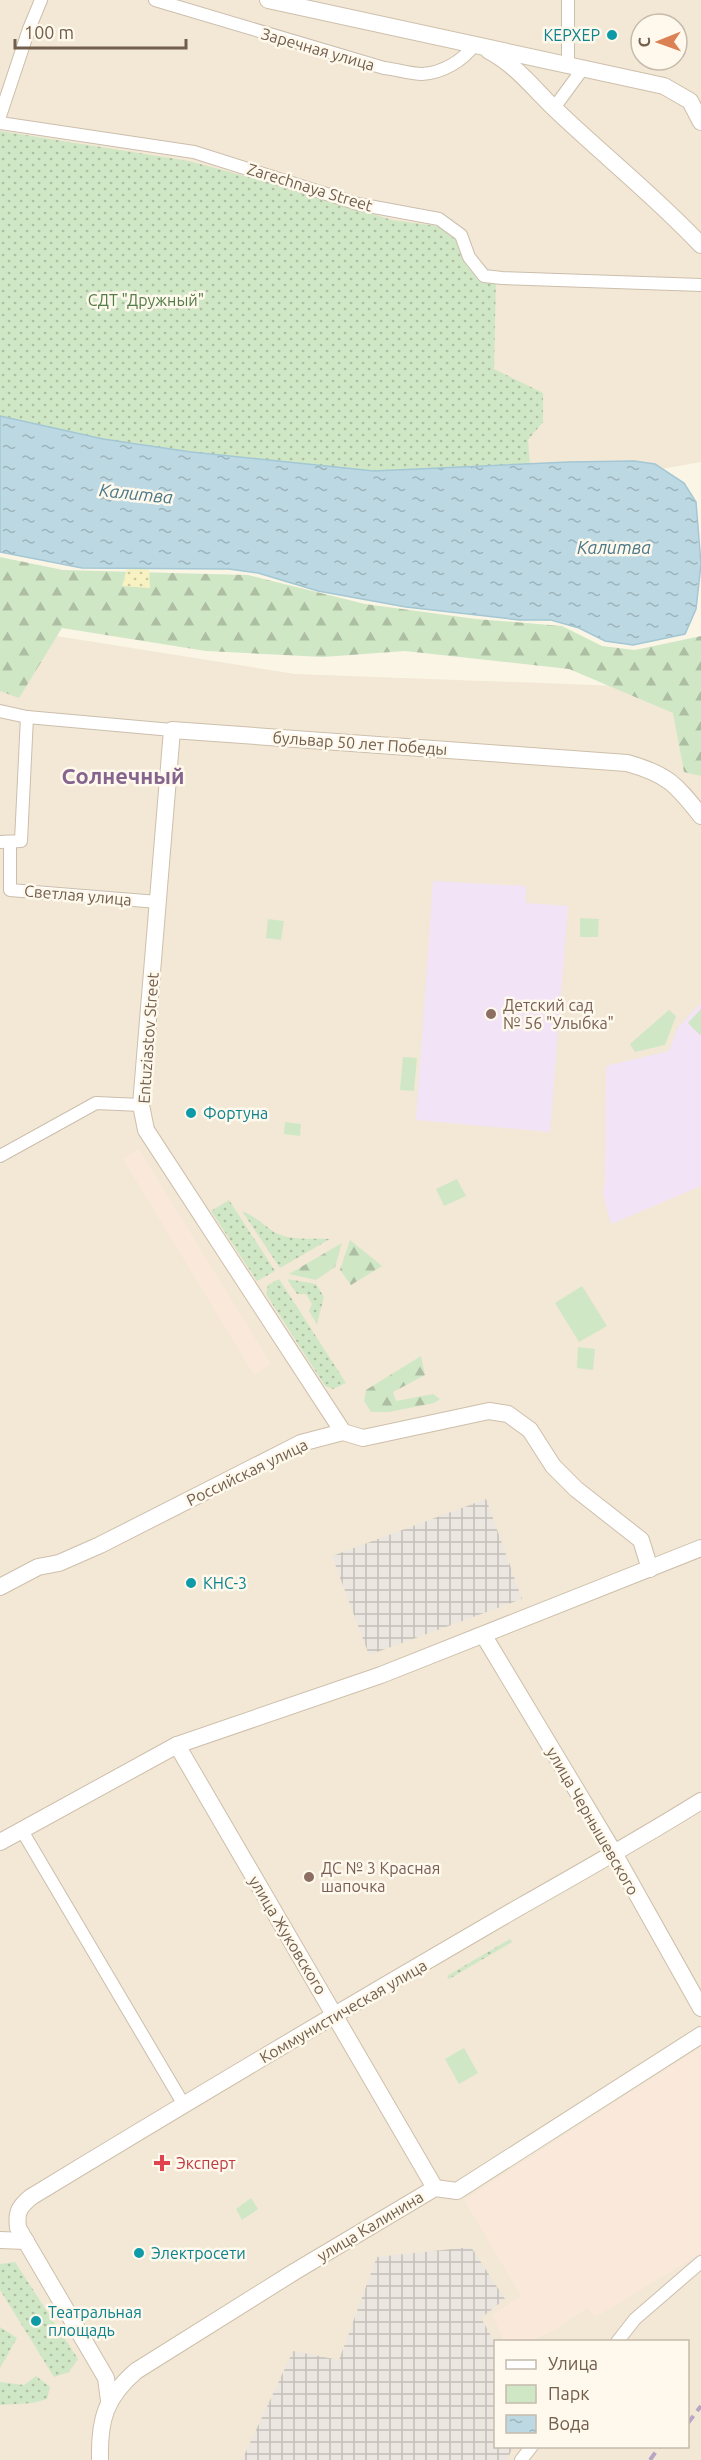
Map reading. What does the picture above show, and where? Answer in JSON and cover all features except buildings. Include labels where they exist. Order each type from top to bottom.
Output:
[{"type":"street","points":[[0,116],[41,0]]},
{"type":"street","name":"Заречная улица","points":[[155,0],[384,68],[422,74],[454,65],[469,53],[475,44]]},
{"type":"street","points":[[268,0],[664,86],[695,101],[701,122]]},
{"type":"street","points":[[554,108],[576,66],[568,0]]},
{"type":"street","points":[[475,44],[518,71],[554,108],[698,237]]},
{"type":"street","name":"Zarechnaya Street","points":[[0,123],[194,152],[358,204],[439,219],[461,235],[469,257],[484,276],[701,285]]},
{"type":"street","name":"бульвар 50 лет Победы","points":[[0,711],[27,717],[172,730],[627,763],[655,770],[678,787],[701,816]]},
{"type":"street","points":[[5,842],[21,841],[27,717]]},
{"type":"street","name":"Entuziastov Street","points":[[172,730],[141,1105],[146,1130],[343,1432]]},
{"type":"street","name":"Светлая улица","points":[[5,842],[10,890],[158,902]]},
{"type":"street","points":[[0,1156],[96,1103],[141,1105]]},
{"type":"street","name":"Российская улица","points":[[0,1587],[38,1567],[59,1563],[100,1545],[301,1443],[343,1432],[363,1438],[489,1411],[508,1414],[530,1430],[554,1466],[576,1489],[641,1540],[650,1569]]},
{"type":"street","points":[[0,1842],[177,1745],[381,1675],[701,1548]]},
{"type":"street","name":"улица Чернышевского","points":[[484,1635],[614,1854],[695,1984],[701,2008]]},
{"type":"street","name":"улица Жуковского","points":[[177,1745],[435,2188]]},
{"type":"street","name":"Коммунистическая улица","points":[[26,2241],[18,2228],[16,2215],[19,2206],[31,2197],[701,1801]]},
{"type":"street","points":[[21,1829],[184,2105]]},
{"type":"street","name":"улица Калинина","points":[[109,2401],[121,2384],[136,2371],[284,2278],[435,2188],[456,2191],[701,2035]]},
{"type":"street","points":[[0,2240],[26,2241],[106,2378],[109,2401],[100,2429],[100,2460]]},
{"type":"street","points":[[619,2340],[635,2319],[701,2262]]},
{"type":"street","points":[[521,2460],[530,2448]]},
{"type":"shaded area","points":[[0,0],[701,0],[701,462],[667,468],[340,473],[0,428]]},
{"type":"shaded area","points":[[0,627],[295,674],[701,689],[701,2460],[0,2460]]},
{"type":"shaded area","name":"Детский сад № 56 \"Улыбка\"","points":[[433,881],[526,886],[526,903],[568,906],[550,1132],[416,1120]]},
{"type":"shaded area","points":[[701,1003],[701,1186],[611,1224],[603,1194],[606,1066],[669,1051],[678,1027]]},
{"type":"shaded area","points":[[139,1149],[271,1364],[254,1375],[123,1159]]},
{"type":"shaded area","points":[[486,1499],[522,1599],[369,1655],[332,1556]]},
{"type":"shaded area","points":[[701,2047],[701,2253],[596,2317],[587,2308],[553,2331],[532,2340],[504,2340],[492,2315],[521,2296],[464,2200]]},
{"type":"shaded area","points":[[471,2247],[505,2299],[481,2318],[494,2341],[494,2448],[513,2448],[507,2460],[242,2460],[293,2351],[339,2360],[377,2257]]},
{"type":"green space","name":"СДТ \"Дружный\"","points":[[0,131],[189,161],[289,188],[392,220],[452,228],[496,278],[494,369],[543,393],[543,422],[528,440],[531,478],[453,480],[225,464],[138,443],[0,431]]},
{"type":"green space","points":[[0,557],[63,570],[248,575],[365,604],[476,619],[562,626],[602,646],[635,650],[701,636],[701,776],[684,772],[673,713],[569,669],[405,651],[323,657],[206,651],[62,628],[19,698],[0,691]]},
{"type":"green space","points":[[580,918],[599,919],[598,937],[580,937]]},
{"type":"green space","points":[[268,919],[284,921],[281,940],[266,938]]},
{"type":"green space","points":[[701,1009],[701,1034],[700,1035],[688,1023]]},
{"type":"green space","points":[[669,1010],[676,1016],[665,1045],[635,1052],[630,1044]]},
{"type":"green space","points":[[403,1057],[417,1058],[414,1091],[400,1090]]},
{"type":"green space","points":[[285,1122],[301,1124],[300,1136],[284,1134]]},
{"type":"green space","points":[[457,1179],[466,1196],[444,1206],[436,1189]]},
{"type":"green space","points":[[229,1200],[275,1271],[257,1281],[211,1211]]},
{"type":"green space","points":[[242,1211],[280,1235],[294,1238],[330,1239],[280,1268]]},
{"type":"green space","points":[[350,1240],[382,1266],[351,1285],[340,1270]]},
{"type":"green space","points":[[342,1243],[335,1267],[316,1280],[289,1274]]},
{"type":"green space","points":[[279,1279],[346,1383],[333,1389],[325,1386],[266,1294],[268,1285]]},
{"type":"green space","points":[[287,1279],[316,1284],[324,1297],[317,1324],[309,1311],[312,1304],[306,1294],[297,1294]]},
{"type":"green space","points":[[582,1286],[607,1326],[579,1342],[555,1303]]},
{"type":"green space","points":[[578,1347],[595,1349],[593,1370],[577,1368]]},
{"type":"green space","points":[[421,1356],[425,1375],[393,1392],[396,1401],[433,1394],[440,1399],[434,1403],[389,1412],[371,1412],[364,1401],[366,1390]]},
{"type":"green space","points":[[510,1939],[512,1942],[449,1979],[447,1976]]},
{"type":"green space","points":[[464,2048],[478,2073],[459,2084],[445,2059]]},
{"type":"green space","points":[[251,2198],[258,2209],[242,2220],[236,2209]]},
{"type":"green space","points":[[15,2262],[78,2359],[69,2372],[54,2377],[0,2290],[0,2264]]},
{"type":"green space","points":[[0,2327],[17,2338],[0,2368]]},
{"type":"green space","points":[[36,2376],[50,2387],[47,2399],[33,2403],[0,2405],[0,2382],[24,2385]]},
{"type":"sand","points":[[127,569],[149,569],[150,588],[122,586]]},
{"type":"water","name":"Калитва","points":[[0,416],[103,439],[191,452],[374,471],[569,462],[634,461],[655,464],[684,483],[696,502],[701,564],[696,609],[685,634],[633,645],[605,641],[579,628],[551,620],[520,620],[406,607],[318,591],[258,573],[229,569],[82,568],[0,552]]},
{"type":"railway","points":[[689,2422],[701,2406]]},
{"type":"railway","points":[[650,2460],[659,2448]]},
{"type":"place","name":"КЕРХЕР","points":[[612,35]]},
{"type":"place","name":"Детский сад № 56 \"Улыбка\"","points":[[491,1014]]},
{"type":"place","name":"Фортуна","points":[[191,1113]]},
{"type":"place","name":"КНС-3","points":[[191,1583]]},
{"type":"place","name":"ДС № 3 Красная шапочка","points":[[309,1877]]},
{"type":"place","name":"Эксперт","points":[[162,2163]]},
{"type":"place","name":"Электросети","points":[[139,2253]]},
{"type":"place","name":"Театральная площадь","points":[[36,2321]]},
{"type":"district","name":"Солнечный","points":[[123,776]]}]
